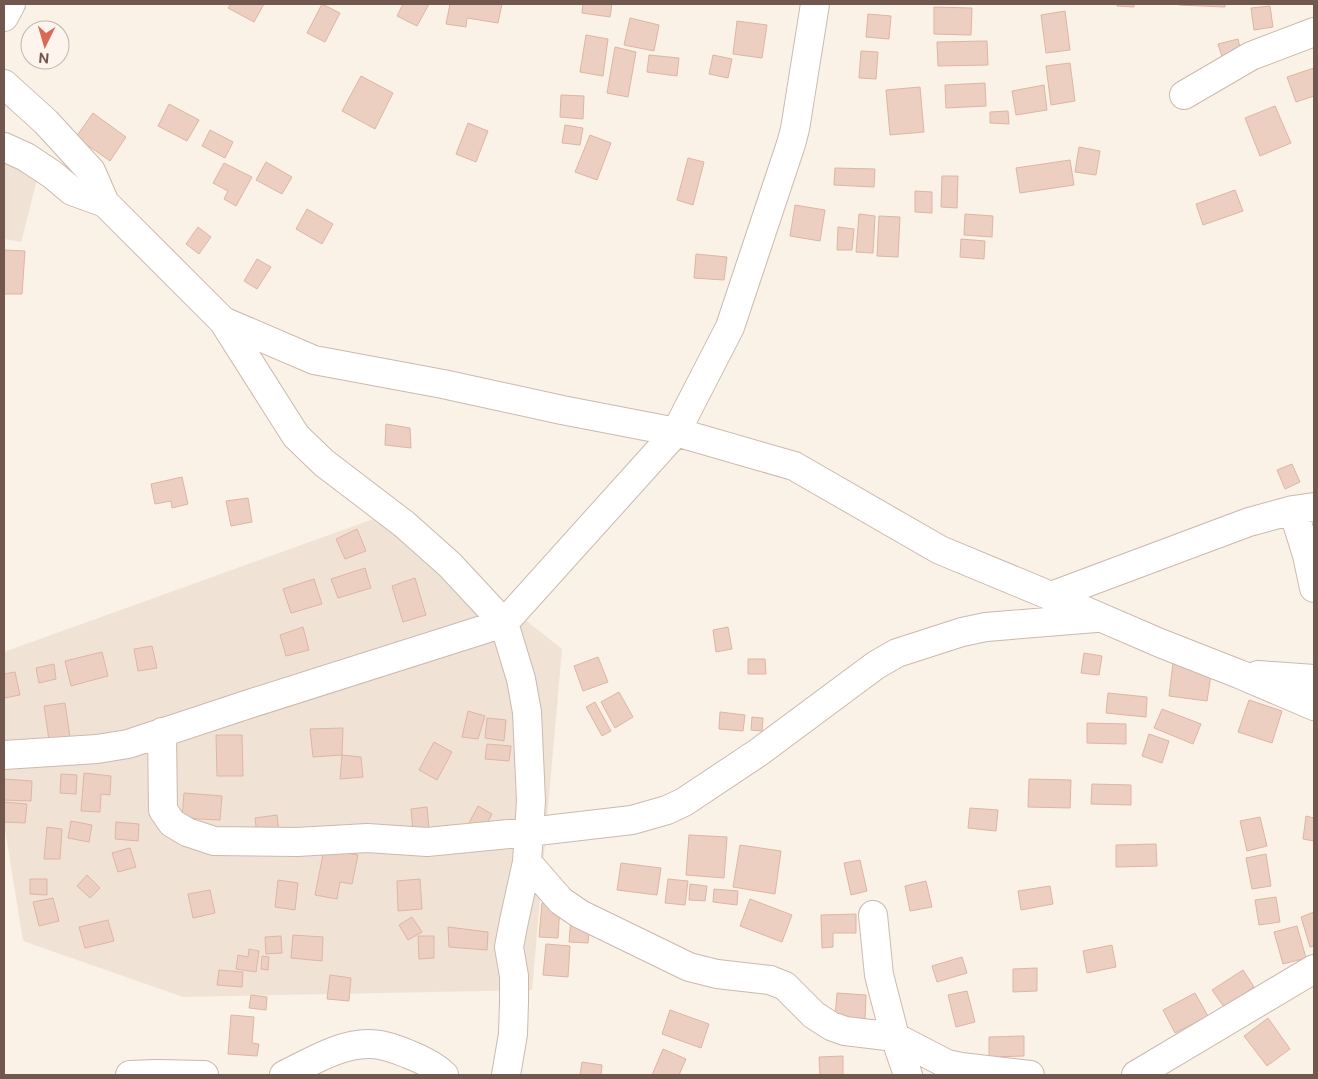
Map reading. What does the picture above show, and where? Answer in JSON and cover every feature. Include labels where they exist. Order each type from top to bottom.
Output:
[{"type":"street","points":[[4,17],[11,4]]},
{"type":"street","points":[[4,755],[96,749],[128,744],[504,623],[676,432],[730,327],[795,129],[816,4]]},
{"type":"street","points":[[1184,95],[1252,56],[1314,32]]},
{"type":"street","points":[[4,84],[46,122],[91,171],[105,203],[223,321],[296,436],[324,463],[404,524],[450,565],[504,623],[521,679],[527,712],[531,801],[527,862],[509,947],[514,976],[514,1002],[513,1034],[506,1075]]},
{"type":"street","points":[[4,147],[26,157],[53,175],[72,191],[105,203]]},
{"type":"street","points":[[223,321],[314,360],[443,384],[676,432],[794,466],[940,550],[1314,706]]},
{"type":"street","points":[[1050,596],[1249,522],[1304,508],[1308,554],[1314,588]]},
{"type":"street","points":[[162,732],[163,810],[172,823],[187,832],[214,841],[297,842],[367,838],[428,842],[632,820],[667,810],[684,802],[759,752],[876,665],[897,653],[962,632],[986,627],[1100,617]]},
{"type":"street","points":[[1239,674],[1314,678]]},
{"type":"street","points":[[527,862],[561,901],[580,914],[689,967],[717,974],[770,980],[785,986],[814,1015],[831,1026],[845,1031],[895,1037],[947,1064],[1030,1075]]},
{"type":"street","points":[[873,915],[879,975],[895,1037],[908,1075]]},
{"type":"street","points":[[1136,1075],[1314,969]]},
{"type":"street","points":[[284,1075],[324,1055],[356,1045],[371,1044],[385,1046],[422,1059],[444,1075]]},
{"type":"street","points":[[130,1075],[204,1075]]},
{"type":"shaded area","points":[[4,161],[40,168],[21,242],[4,239]]},
{"type":"shaded area","points":[[390,513],[562,649],[532,990],[183,997],[23,941],[4,823],[4,652]]},
{"type":"building","points":[[231,4],[264,4],[254,22],[228,8]]},
{"type":"building","points":[[322,4],[340,13],[325,42],[307,33]]},
{"type":"building","points":[[403,4],[429,4],[417,26],[397,16]]},
{"type":"building","points":[[450,4],[502,4],[498,23],[467,18],[466,27],[446,24]]},
{"type":"building","points":[[583,4],[612,4],[610,17],[582,13]]},
{"type":"building","points":[[1117,4],[1134,4],[1134,7],[1117,6]]},
{"type":"building","points":[[1225,4],[1225,7],[1179,5]]},
{"type":"building","points":[[1270,6],[1273,27],[1254,30],[1251,8]]},
{"type":"building","points":[[934,7],[972,8],[971,35],[934,34]]},
{"type":"building","points":[[1065,11],[1070,50],[1046,53],[1041,15]]},
{"type":"building","points":[[868,14],[891,16],[889,39],[866,37]]},
{"type":"building","points":[[630,18],[659,25],[654,51],[624,45]]},
{"type":"building","points":[[737,21],[767,25],[762,58],[733,54]]},
{"type":"building","points":[[586,35],[608,39],[603,76],[580,72]]},
{"type":"building","points":[[1238,39],[1241,52],[1222,57],[1218,44]]},
{"type":"building","points":[[987,41],[988,65],[938,66],[937,42]]},
{"type":"building","points":[[615,47],[636,52],[628,97],[607,93]]},
{"type":"building","points":[[861,51],[878,52],[876,79],[859,78]]},
{"type":"building","points":[[649,55],[679,58],[677,76],[647,72]]},
{"type":"building","points":[[713,55],[732,59],[728,78],[709,74]]},
{"type":"building","points":[[1070,63],[1075,101],[1051,105],[1046,66]]},
{"type":"building","points":[[1314,68],[1314,96],[1296,102],[1287,77]]},
{"type":"building","points":[[361,76],[393,93],[375,129],[342,111]]},
{"type":"building","points":[[985,83],[986,106],[946,108],[945,85]]},
{"type":"building","points":[[1044,85],[1047,110],[1016,115],[1012,91]]},
{"type":"building","points":[[920,87],[924,132],[890,135],[886,90]]},
{"type":"building","points":[[561,95],[584,96],[583,119],[560,117]]},
{"type":"building","points":[[169,104],[199,120],[187,141],[158,126]]},
{"type":"building","points":[[1275,106],[1291,143],[1260,156],[1245,118]]},
{"type":"building","points":[[1008,111],[1009,124],[990,123],[990,112]]},
{"type":"building","points":[[93,113],[126,137],[110,161],[76,137]]},
{"type":"building","points":[[468,123],[488,131],[476,162],[456,154]]},
{"type":"building","points":[[565,125],[583,128],[580,145],[562,143]]},
{"type":"building","points":[[210,130],[233,142],[225,158],[202,146]]},
{"type":"building","points":[[590,135],[611,143],[597,180],[575,172]]},
{"type":"building","points":[[1079,147],[1100,151],[1096,175],[1075,172]]},
{"type":"building","points":[[688,158],[704,162],[693,205],[677,200]]},
{"type":"building","points":[[1070,160],[1074,185],[1020,193],[1016,168]]},
{"type":"building","points":[[266,162],[292,177],[282,194],[256,180]]},
{"type":"building","points":[[224,163],[252,177],[236,206],[224,199],[228,191],[213,183]]},
{"type":"building","points":[[835,168],[875,169],[874,187],[834,185]]},
{"type":"building","points":[[942,176],[958,176],[957,208],[941,207]]},
{"type":"building","points":[[1235,190],[1243,211],[1203,225],[1196,204]]},
{"type":"building","points":[[915,191],[932,192],[932,213],[915,212]]},
{"type":"building","points":[[795,205],[825,210],[820,241],[790,236]]},
{"type":"building","points":[[307,209],[333,224],[322,244],[296,229]]},
{"type":"building","points":[[859,214],[875,216],[873,253],[856,252]]},
{"type":"building","points":[[965,214],[993,216],[992,237],[964,235]]},
{"type":"building","points":[[879,216],[900,217],[898,257],[877,256]]},
{"type":"building","points":[[198,227],[211,237],[199,254],[186,244]]},
{"type":"building","points":[[838,227],[854,229],[852,250],[837,250]]},
{"type":"building","points":[[961,239],[985,241],[984,259],[960,257]]},
{"type":"building","points":[[4,250],[25,251],[22,294],[4,294]]},
{"type":"building","points":[[696,254],[727,257],[724,280],[694,278]]},
{"type":"building","points":[[257,259],[271,267],[257,289],[244,281]]},
{"type":"building","points":[[386,424],[410,428],[411,448],[385,445]]},
{"type":"building","points":[[1292,464],[1300,482],[1285,489],[1277,470]]},
{"type":"building","points":[[182,477],[188,504],[172,508],[171,501],[155,504],[151,484]]},
{"type":"building","points":[[248,498],[252,522],[231,526],[226,501]]},
{"type":"building","points":[[357,529],[366,551],[345,559],[336,539]]},
{"type":"building","points":[[365,568],[371,588],[338,598],[331,579]]},
{"type":"building","points":[[415,578],[426,615],[403,622],[392,586]]},
{"type":"building","points":[[314,579],[322,604],[291,613],[283,589]]},
{"type":"building","points":[[303,627],[309,650],[286,656],[280,635]]},
{"type":"building","points":[[728,627],[732,649],[716,652],[713,630]]},
{"type":"building","points":[[152,646],[157,668],[138,671],[134,649]]},
{"type":"building","points":[[102,652],[108,676],[71,686],[65,661]]},
{"type":"building","points":[[1084,653],[1102,656],[1099,675],[1081,673]]},
{"type":"building","points":[[598,657],[608,682],[583,691],[574,666]]},
{"type":"building","points":[[748,659],[765,659],[766,674],[748,674]]},
{"type":"building","points":[[1173,663],[1212,668],[1207,701],[1169,696]]},
{"type":"building","points":[[54,664],[56,679],[39,683],[36,668]]},
{"type":"building","points":[[15,672],[20,695],[4,698],[4,674]]},
{"type":"building","points":[[619,692],[633,717],[615,728],[601,702]]},
{"type":"building","points":[[1108,693],[1147,697],[1146,717],[1106,713]]},
{"type":"building","points":[[1249,700],[1282,711],[1272,743],[1238,732]]},
{"type":"building","points":[[595,702],[611,731],[602,736],[586,707]]},
{"type":"building","points":[[65,703],[70,737],[49,740],[44,706]]},
{"type":"building","points":[[1162,709],[1201,724],[1193,744],[1154,728]]},
{"type":"building","points":[[468,711],[485,716],[478,739],[462,737]]},
{"type":"building","points":[[720,712],[745,715],[743,731],[719,729]]},
{"type":"building","points":[[752,717],[763,718],[762,731],[751,730]]},
{"type":"building","points":[[487,718],[506,720],[504,741],[485,738]]},
{"type":"building","points":[[1087,723],[1126,724],[1126,744],[1087,743]]},
{"type":"building","points":[[343,728],[342,755],[313,757],[310,729]]},
{"type":"building","points":[[1149,734],[1169,741],[1162,763],[1142,756]]},
{"type":"building","points":[[216,735],[242,735],[243,776],[217,776]]},
{"type":"building","points":[[434,742],[452,752],[437,780],[419,770]]},
{"type":"building","points":[[487,744],[511,746],[509,761],[485,759]]},
{"type":"building","points":[[342,755],[361,757],[363,777],[340,779]]},
{"type":"building","points":[[84,773],[111,776],[110,795],[101,794],[100,812],[81,811]]},
{"type":"building","points":[[61,774],[77,775],[76,794],[60,793]]},
{"type":"building","points":[[4,779],[32,781],[31,801],[4,800]]},
{"type":"building","points":[[1029,779],[1071,780],[1070,808],[1028,807]]},
{"type":"building","points":[[1092,784],[1131,785],[1131,805],[1091,804]]},
{"type":"building","points":[[184,793],[222,796],[220,820],[182,818]]},
{"type":"building","points":[[4,802],[27,804],[25,823],[4,822]]},
{"type":"building","points":[[478,806],[492,814],[483,831],[469,823]]},
{"type":"building","points":[[427,807],[429,829],[413,831],[411,809]]},
{"type":"building","points":[[970,808],[998,810],[996,831],[968,828]]},
{"type":"building","points":[[277,815],[279,832],[257,835],[255,818]]},
{"type":"building","points":[[1306,816],[1314,818],[1314,841],[1303,839]]},
{"type":"building","points":[[1260,817],[1267,846],[1247,851],[1240,821]]},
{"type":"building","points":[[71,821],[92,825],[89,842],[68,838]]},
{"type":"building","points":[[116,822],[139,824],[138,841],[115,839]]},
{"type":"building","points":[[47,827],[62,829],[60,859],[44,859]]},
{"type":"building","points":[[689,835],[727,837],[724,878],[686,875]]},
{"type":"building","points":[[1156,844],[1157,866],[1116,867],[1116,845]]},
{"type":"building","points":[[740,845],[781,851],[775,894],[733,887]]},
{"type":"building","points":[[130,848],[136,867],[118,872],[112,853]]},
{"type":"building","points":[[324,849],[358,855],[352,884],[340,882],[337,899],[315,895]]},
{"type":"building","points":[[1266,854],[1271,886],[1252,889],[1246,858]]},
{"type":"building","points":[[860,860],[867,891],[851,895],[844,863]]},
{"type":"building","points":[[621,863],[661,868],[657,895],[617,890]]},
{"type":"building","points":[[87,875],[100,888],[90,898],[77,886]]},
{"type":"building","points":[[30,879],[47,879],[47,895],[30,894]]},
{"type":"building","points":[[420,879],[422,909],[398,911],[397,881]]},
{"type":"building","points":[[668,879],[688,881],[685,905],[665,903]]},
{"type":"building","points":[[278,880],[298,883],[295,910],[275,907]]},
{"type":"building","points":[[926,881],[932,907],[910,911],[905,886]]},
{"type":"building","points":[[690,884],[707,886],[705,901],[689,900]]},
{"type":"building","points":[[1050,886],[1053,904],[1021,910],[1018,891]]},
{"type":"building","points":[[714,889],[738,891],[737,905],[713,902]]},
{"type":"building","points":[[210,890],[215,913],[193,918],[188,894]]},
{"type":"building","points":[[1276,897],[1280,922],[1259,925],[1255,900]]},
{"type":"building","points":[[53,898],[59,921],[39,926],[33,902]]},
{"type":"building","points":[[750,899],[792,915],[782,942],[740,926]]},
{"type":"building","points":[[542,903],[560,905],[558,938],[539,937]]},
{"type":"building","points":[[1314,912],[1314,946],[1310,947],[1301,917]]},
{"type":"building","points":[[856,914],[856,933],[833,933],[833,947],[822,948],[821,915]]},
{"type":"building","points":[[412,917],[422,932],[408,940],[399,925]]},
{"type":"building","points":[[571,918],[590,920],[588,943],[569,942]]},
{"type":"building","points":[[108,920],[114,941],[85,948],[79,927]]},
{"type":"building","points":[[1297,926],[1306,958],[1283,964],[1274,932]]},
{"type":"building","points":[[448,927],[488,932],[487,950],[449,947]]},
{"type":"building","points":[[293,935],[323,937],[322,961],[291,958]]},
{"type":"building","points":[[281,936],[282,953],[266,954],[265,937]]},
{"type":"building","points":[[418,936],[434,936],[434,958],[419,959]]},
{"type":"building","points":[[546,944],[570,946],[568,977],[543,975]]},
{"type":"building","points":[[1112,945],[1116,967],[1087,973],[1083,951]]},
{"type":"building","points":[[249,949],[259,951],[256,972],[236,969],[238,955],[248,957]]},
{"type":"building","points":[[262,956],[269,957],[268,970],[261,969]]},
{"type":"building","points":[[962,957],[967,973],[937,982],[932,966]]},
{"type":"building","points":[[1037,968],[1037,991],[1013,992],[1013,969]]},
{"type":"building","points":[[219,970],[243,972],[242,987],[217,985]]},
{"type":"building","points":[[1243,970],[1254,987],[1224,1007],[1212,990]]},
{"type":"building","points":[[330,975],[351,978],[349,1001],[327,999]]},
{"type":"building","points":[[967,991],[975,1022],[956,1027],[948,995]]},
{"type":"building","points":[[837,993],[866,995],[865,1020],[835,1018]]},
{"type":"building","points":[[1195,993],[1208,1016],[1175,1033],[1163,1010]]},
{"type":"building","points":[[251,995],[267,997],[266,1010],[249,1008]]},
{"type":"building","points":[[670,1010],[709,1024],[701,1048],[662,1034]]},
{"type":"building","points":[[231,1015],[254,1017],[252,1043],[259,1044],[257,1056],[228,1054]]},
{"type":"building","points":[[1268,1018],[1290,1049],[1267,1066],[1244,1036]]},
{"type":"building","points":[[1024,1036],[1024,1056],[989,1057],[989,1037]]},
{"type":"building","points":[[663,1049],[686,1059],[679,1075],[652,1075]]},
{"type":"building","points":[[843,1056],[843,1075],[820,1075],[819,1057]]},
{"type":"building","points":[[582,1062],[602,1065],[601,1075],[580,1075]]}]
